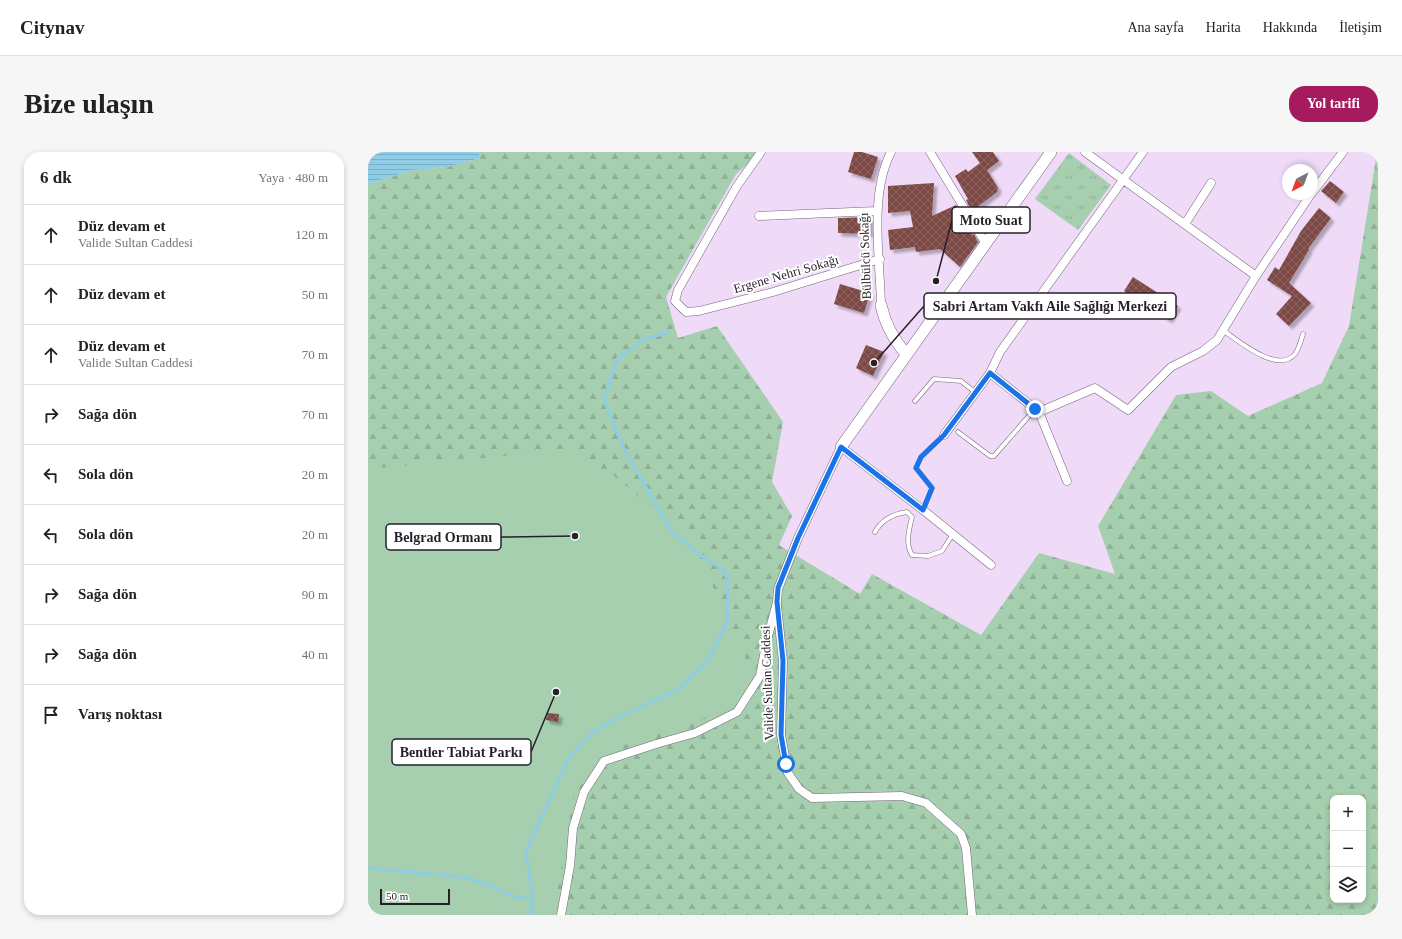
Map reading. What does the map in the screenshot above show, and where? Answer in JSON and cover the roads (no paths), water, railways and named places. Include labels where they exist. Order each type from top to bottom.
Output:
[{"type":"street","name":"Ergene Nehri Sokağı","points":[[761,152],[737,186],[678,290],[675,301],[681,309],[686,312],[699,311],[773,292],[880,259]]},
{"type":"street","name":"Bülbülcü Sokağı","points":[[891,152],[886,161],[876,211],[880,259],[881,305],[885,321],[898,345],[906,354]]},
{"type":"street","points":[[930,152],[986,244]]},
{"type":"street","points":[[1085,152],[1256,276]]},
{"type":"street","points":[[944,435],[976,393],[990,373],[1000,352],[1143,152]]},
{"type":"street","points":[[1318,186],[1343,152]]},
{"type":"street","points":[[561,915],[570,866],[573,828],[584,792],[604,761],[695,733],[737,712],[760,676],[767,640],[777,602],[778,588],[798,538],[841,447],[1050,153]]},
{"type":"street","points":[[1185,224],[1211,183]]},
{"type":"street","points":[[1037,410],[1095,388],[1128,410],[1171,367],[1203,351],[1217,340],[1224,331],[1256,276],[1308,200]]},
{"type":"street","points":[[759,216],[876,211]]},
{"type":"street","points":[[990,373],[1037,410],[1067,482]]},
{"type":"street","points":[[841,447],[913,502],[991,565]]},
{"type":"street","name":"Valide Sultan Caddesi","points":[[777,602],[783,661],[781,735],[788,773],[799,789],[812,798],[902,796],[926,803],[961,834],[966,848],[972,915]]},
{"type":"lane","points":[[1224,331],[1272,361],[1285,361],[1295,354],[1303,334]]},
{"type":"lane","points":[[915,402],[934,379],[961,382],[976,393]]},
{"type":"lane","points":[[958,432],[990,456],[994,456],[1037,410]]},
{"type":"lane","points":[[923,510],[932,488],[916,468],[921,457],[944,435]]},
{"type":"lane","points":[[908,512],[913,502]]},
{"type":"lane","points":[[875,532],[880,523],[895,514],[908,512]]},
{"type":"lane","points":[[908,512],[912,517],[908,548],[912,555],[928,556],[942,551],[953,534]]},
{"type":"water","points":[[368,152],[479,152],[480,158],[447,167],[412,170],[368,184]]},
{"type":"waterway","points":[[531,915],[533,900],[526,852],[569,757],[592,733],[621,716],[678,690],[708,661],[728,620],[728,586],[725,571],[703,557],[672,532],[624,449],[604,400],[617,359],[643,340],[668,332]]},
{"type":"waterway","points":[[368,868],[462,877],[487,884],[512,896],[533,900]]},
{"type":"place","name":"Moto Suat","points":[[936,281]]},
{"type":"place","name":"Sabri Artam Vakfı Aile Sağlığı Merkezi","points":[[874,363]]},
{"type":"place","name":"Belgrad Ormanı","points":[[575,536]]},
{"type":"place","name":"Bentler Tabiat Parkı","points":[[556,692]]}]
